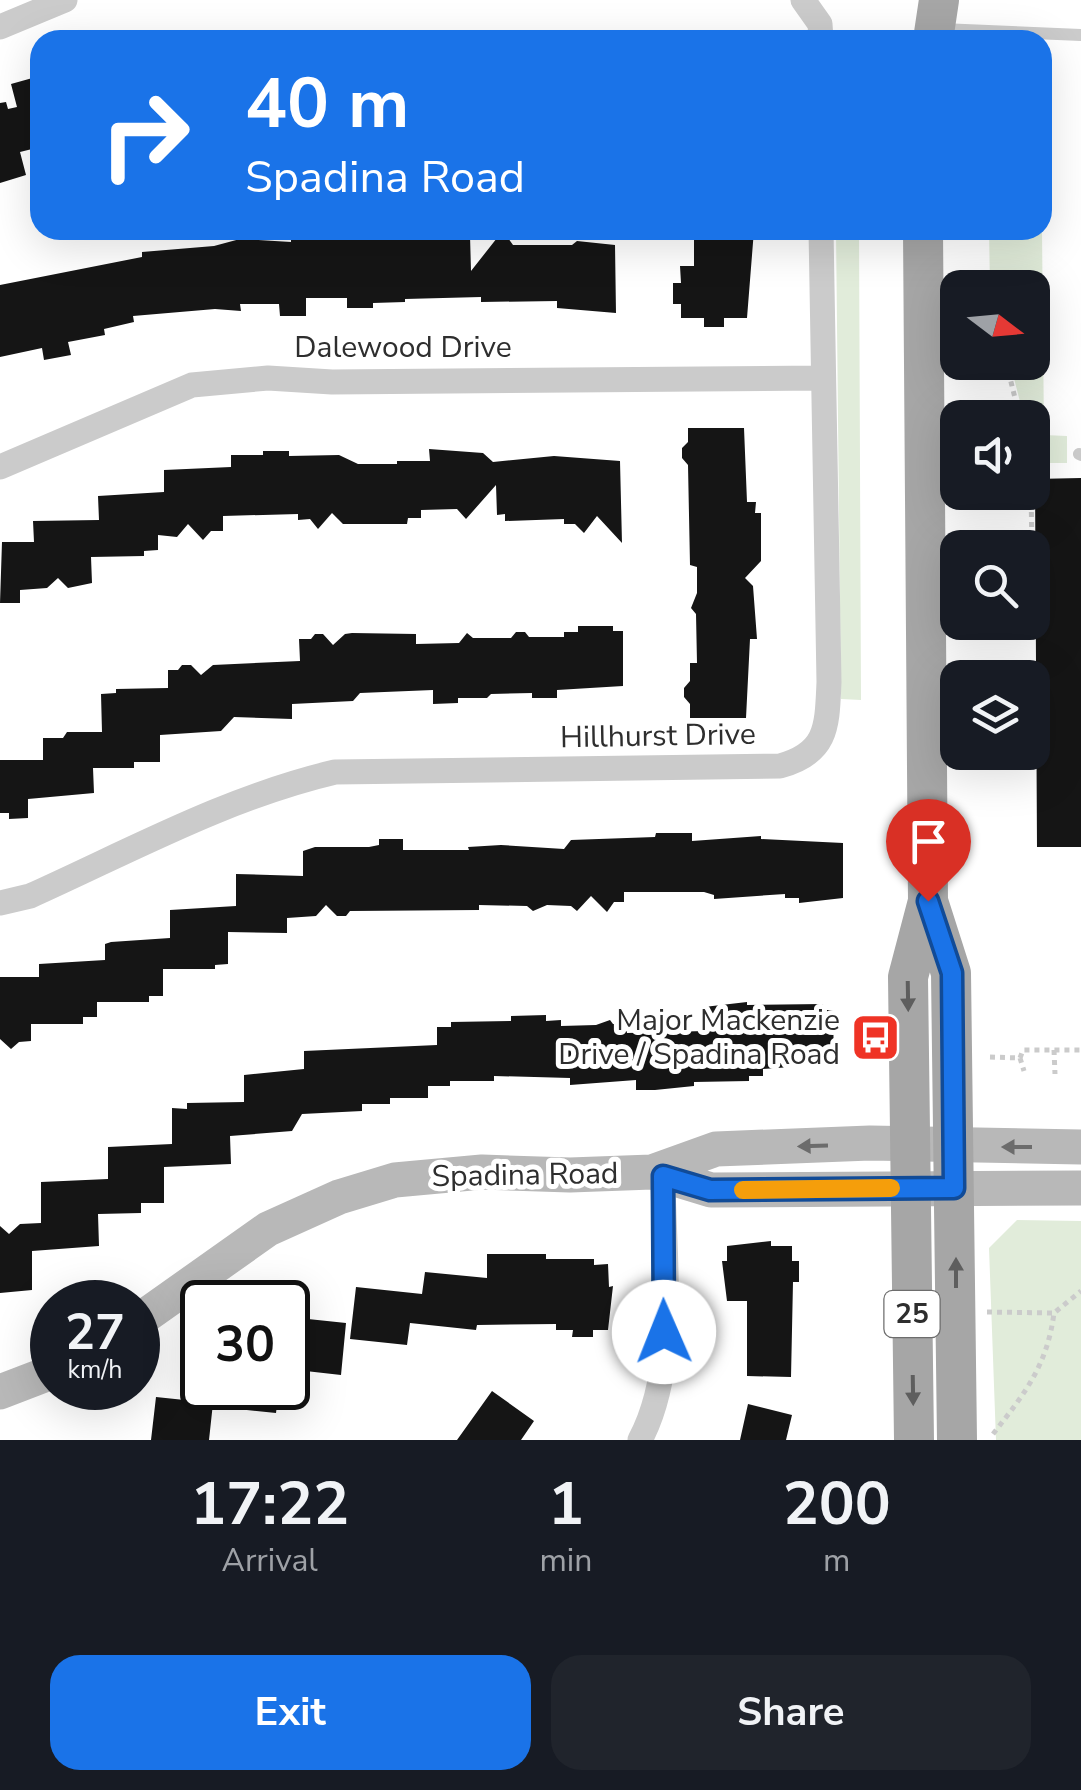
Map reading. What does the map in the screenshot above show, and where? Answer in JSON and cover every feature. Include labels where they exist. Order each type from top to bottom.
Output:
[{"type":"main road","name":"25","points":[[914,1440],[908,977],[928,901],[923,240]]},
{"type":"main road","name":"25","points":[[928,901],[952,973],[954,1188],[975,1437]]},
{"type":"street","points":[[0,26],[66,0]]},
{"type":"street","points":[[803,0],[820,30]]},
{"type":"street","name":"Hillhurst Drive","points":[[0,903],[30,896],[229,805],[286,784],[335,772],[750,768],[799,761],[822,740],[828,712],[822,240]]},
{"type":"street","name":"Dalewood Drive","points":[[0,467],[192,386],[268,378],[332,382],[822,378]]},
{"type":"street","name":"Spadina Road","points":[[658,1174],[716,1149],[1081,1147]]},
{"type":"street","name":"Spadina Road","points":[[160,1305],[268,1229],[340,1197],[395,1180],[482,1172],[658,1174],[710,1190],[1081,1188]]},
{"type":"street","points":[[640,1440],[653,1416],[665,1366],[658,1174]]},
{"type":"street","points":[[0,1392],[30,1380]]},
{"type":"lane","points":[[935,23],[1020,30]]},
{"type":"lane","points":[[1052,33],[1081,35]]},
{"type":"path","points":[[1024,1071],[1020,1058],[1023,1050],[1081,1050]]},
{"type":"path","points":[[1054,1050],[1055,1074]]},
{"type":"path","points":[[990,1057],[1020,1058]]},
{"type":"path","points":[[986,1312],[1054,1313],[1081,1290]]},
{"type":"path","points":[[975,1437],[1030,1385],[1049,1348],[1054,1313]]},
{"type":"green space","points":[[836,240],[859,240],[861,700],[841,699]]},
{"type":"green space","points":[[989,240],[1042,240],[1042,270],[990,270]]},
{"type":"green space","points":[[1014,380],[1043,380],[1044,400],[1020,400]]},
{"type":"green space","points":[[1050,435],[1067,436],[1067,463],[1050,463]]},
{"type":"green space","points":[[1017,1220],[1081,1221],[1081,1440],[996,1440],[989,1248]]},
{"type":"building","points":[[30,79],[30,150],[20,152],[26,175],[0,183],[0,103],[6,102],[8,109],[17,107],[11,84]]},
{"type":"building","points":[[236,240],[470,240],[471,271],[495,240],[509,240],[513,245],[572,245],[577,241],[615,245],[616,313],[557,308],[557,301],[481,302],[481,297],[405,299],[373,303],[373,308],[347,308],[347,298],[306,298],[306,316],[280,316],[279,304],[240,304],[241,311],[215,309],[133,316],[134,322],[104,329],[105,335],[68,342],[71,355],[44,360],[42,348],[0,357],[0,285],[142,257],[142,252],[214,246]]},
{"type":"building","points":[[694,240],[753,240],[747,318],[724,318],[724,327],[704,327],[704,318],[681,318],[681,304],[673,304],[673,283],[681,283],[680,266],[694,266]]},
{"type":"building","points":[[688,428],[744,428],[747,502],[756,502],[755,513],[761,513],[761,561],[745,578],[753,586],[757,639],[750,639],[746,718],[690,718],[690,704],[684,697],[684,688],[690,681],[690,663],[697,663],[696,614],[691,608],[697,593],[697,567],[690,565],[688,465],[682,458]]},
{"type":"building","points":[[429,449],[483,453],[493,462],[554,456],[620,461],[622,543],[597,516],[584,533],[575,524],[564,524],[564,519],[505,521],[505,514],[497,515],[496,485],[466,519],[457,509],[421,510],[421,518],[408,518],[407,524],[343,524],[332,513],[318,529],[310,519],[298,520],[298,514],[223,516],[223,531],[211,531],[203,540],[188,524],[177,537],[158,535],[158,550],[144,551],[144,556],[91,557],[92,583],[68,588],[58,578],[47,588],[20,590],[20,603],[0,603],[2,542],[34,542],[33,521],[99,520],[98,496],[164,492],[164,470],[231,467],[231,455],[263,455],[263,451],[289,451],[289,456],[339,455],[358,464],[397,464],[430,461]]},
{"type":"building","points":[[1081,478],[1081,847],[1037,847],[1037,770],[1050,770],[1050,660],[1036,660],[1036,640],[1050,640],[1050,530],[1035,530],[1035,510],[1050,510],[1050,479]]},
{"type":"building","points":[[578,626],[613,626],[613,631],[623,631],[623,686],[557,690],[557,698],[532,698],[532,693],[491,694],[487,698],[458,698],[458,703],[433,704],[433,690],[360,693],[353,701],[292,704],[292,719],[234,717],[221,731],[160,735],[160,762],[134,762],[134,768],[93,768],[94,793],[28,799],[28,818],[9,819],[9,813],[0,813],[0,760],[43,760],[43,738],[63,738],[67,732],[102,732],[101,694],[116,693],[116,689],[168,688],[168,670],[178,670],[182,665],[191,665],[201,675],[213,665],[300,661],[299,639],[311,639],[315,634],[323,634],[333,645],[352,633],[416,634],[416,644],[459,643],[467,633],[473,638],[511,638],[516,632],[525,632],[529,637],[564,637],[564,632],[578,632]]},
{"type":"building","points":[[656,833],[692,833],[692,841],[761,836],[843,843],[843,898],[799,903],[799,898],[785,898],[785,894],[714,899],[714,895],[704,892],[624,892],[624,902],[614,902],[607,912],[591,896],[577,911],[571,906],[547,905],[533,911],[527,906],[479,905],[479,910],[350,911],[346,916],[337,916],[326,905],[316,916],[287,918],[287,933],[228,932],[228,964],[215,965],[215,969],[163,969],[163,996],[149,996],[149,1002],[97,1002],[97,1017],[83,1017],[83,1024],[31,1024],[31,1041],[19,1042],[11,1049],[0,1039],[0,977],[39,977],[39,964],[105,960],[105,944],[111,942],[170,938],[170,910],[236,906],[236,874],[303,876],[303,851],[315,847],[369,847],[379,845],[379,839],[403,839],[403,850],[469,850],[468,847],[501,845],[564,849],[571,840],[655,837]]},
{"type":"building","points":[[747,1002],[823,1004],[824,1010],[833,1010],[834,1064],[763,1069],[763,1076],[749,1076],[749,1081],[694,1082],[694,1086],[655,1090],[636,1090],[636,1080],[570,1085],[570,1078],[494,1076],[494,1081],[450,1081],[450,1086],[428,1086],[428,1098],[390,1098],[390,1104],[362,1104],[362,1111],[302,1114],[292,1131],[230,1136],[231,1164],[164,1167],[164,1203],[141,1203],[141,1213],[98,1214],[99,1246],[32,1251],[30,1290],[0,1293],[0,1226],[9,1234],[20,1224],[41,1223],[41,1182],[108,1179],[108,1147],[172,1144],[172,1108],[187,1109],[187,1103],[244,1102],[244,1075],[304,1069],[304,1051],[437,1045],[437,1027],[451,1027],[451,1022],[511,1021],[511,1016],[546,1015],[546,1021],[561,1020],[561,1026],[596,1025],[610,1020],[613,1024],[626,1024],[627,1033],[705,1031],[704,1007]]},
{"type":"building","points":[[771,1241],[771,1246],[792,1246],[792,1261],[799,1261],[799,1282],[793,1282],[791,1377],[747,1376],[747,1301],[727,1301],[722,1261],[727,1261],[727,1246]]},
{"type":"building","points":[[487,1254],[546,1254],[546,1259],[594,1259],[594,1265],[608,1264],[609,1287],[613,1286],[608,1330],[593,1330],[593,1337],[572,1337],[573,1330],[556,1330],[556,1324],[477,1325],[476,1330],[410,1323],[407,1345],[350,1339],[356,1287],[422,1294],[425,1272],[487,1278]]},
{"type":"building","points":[[310,1319],[346,1323],[341,1375],[310,1371]]},
{"type":"building","points":[[492,1391],[534,1421],[521,1440],[457,1440]]},
{"type":"building","points":[[160,1397],[180,1400],[180,1410],[212,1410],[209,1440],[151,1440]]},
{"type":"building","points":[[748,1404],[792,1415],[786,1440],[740,1440]]},
{"type":"slow traffic","points":[[743,1190],[891,1188]]},
{"type":"place","name":"Major Mackenzie Drive / Spadina Road","points":[[875,1037]]},
{"type":"route","points":[[664,1332],[663,1176],[710,1190],[954,1188],[952,973],[928,901]]}]
